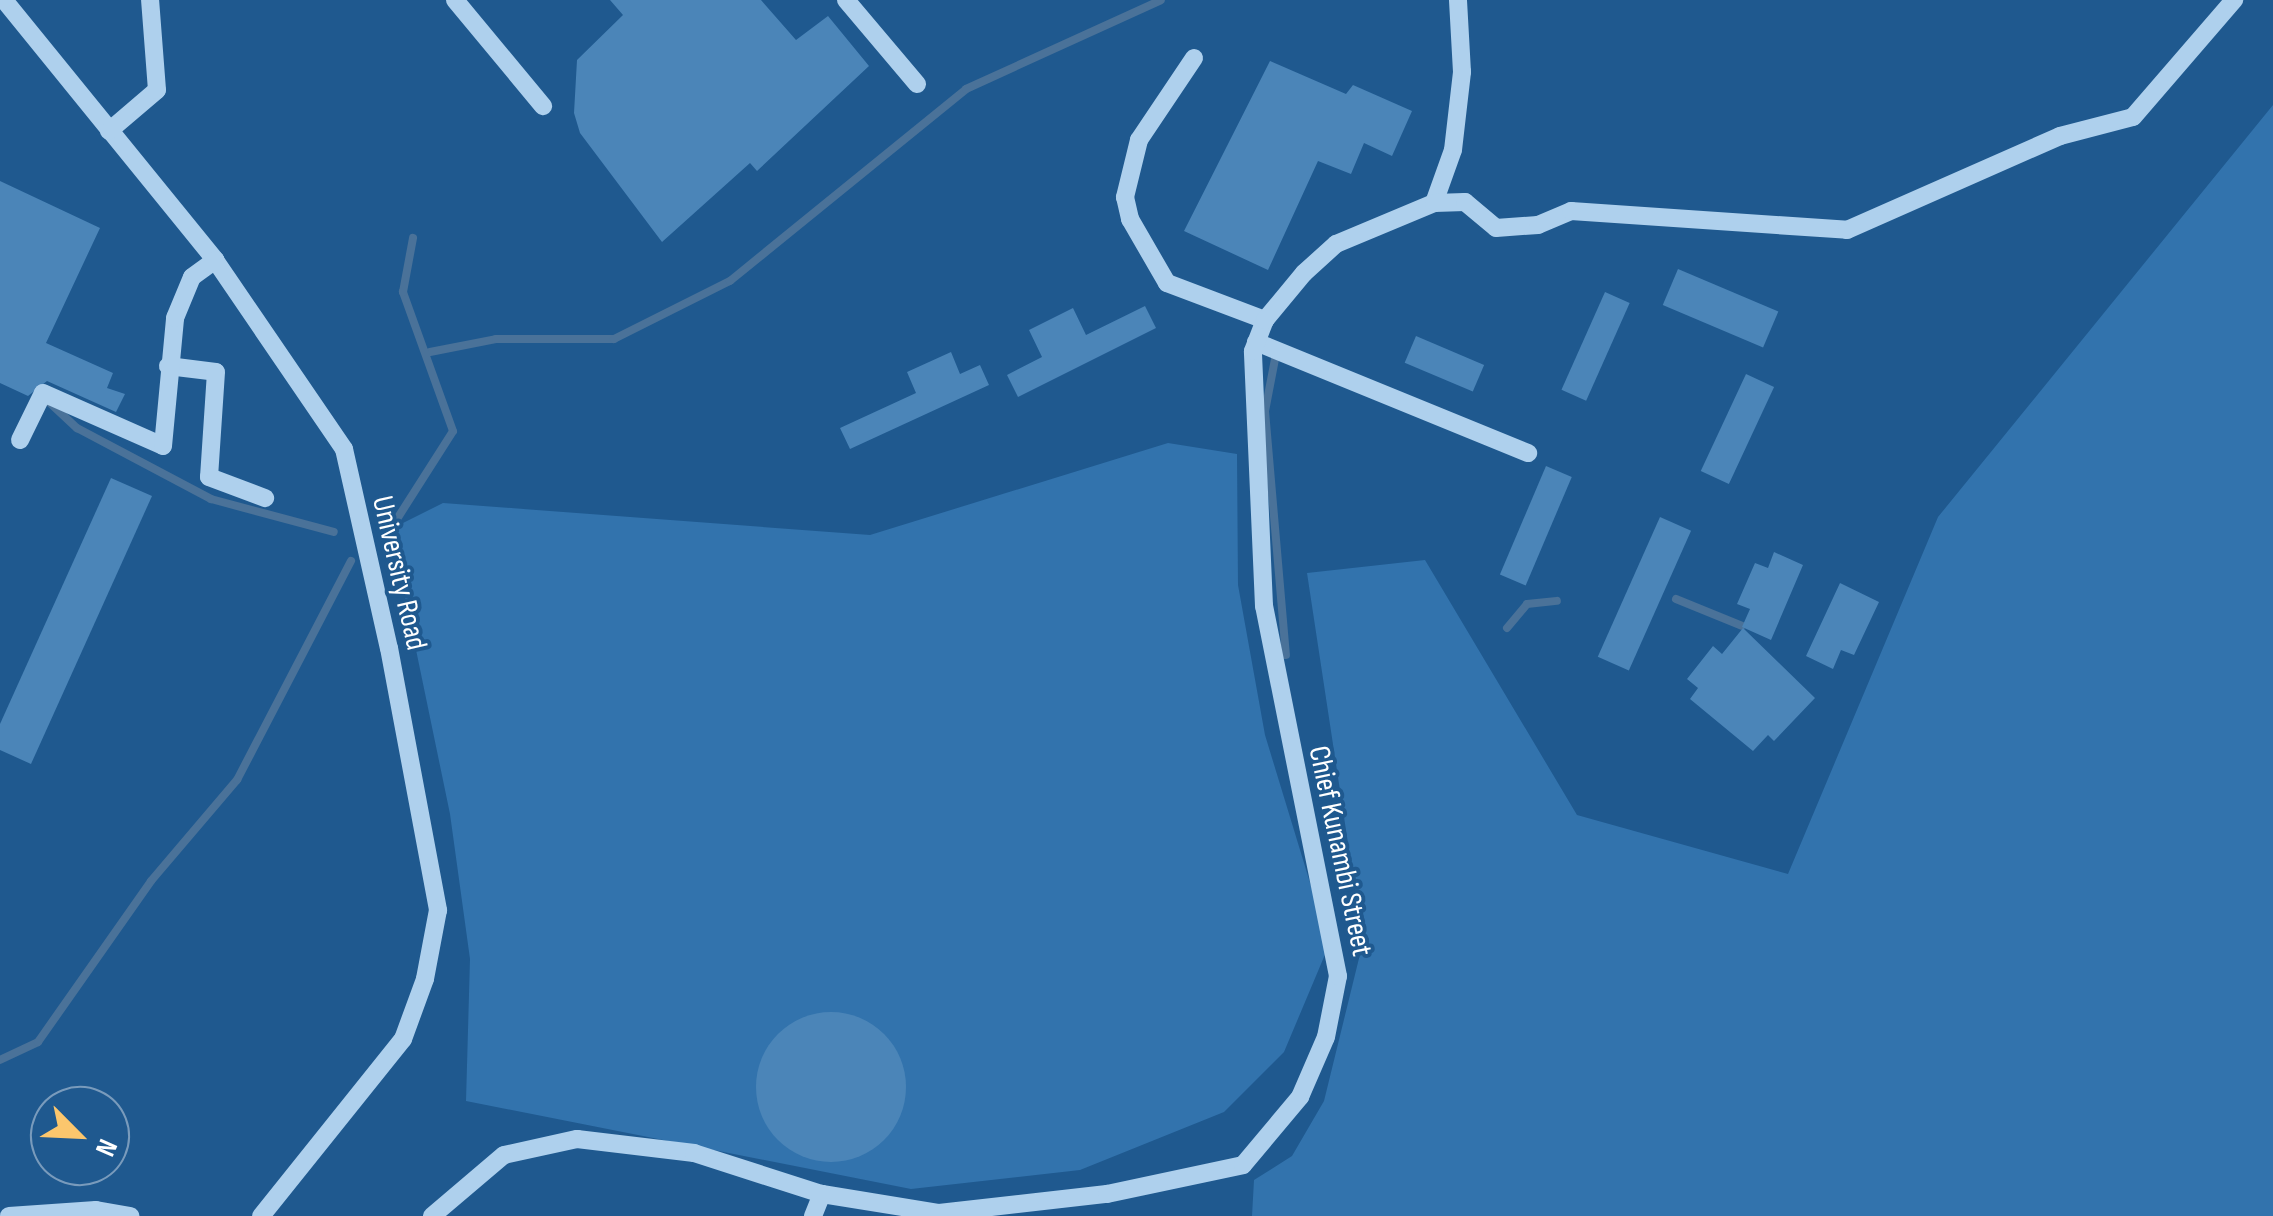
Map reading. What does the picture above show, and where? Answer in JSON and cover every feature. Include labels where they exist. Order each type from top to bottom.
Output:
[{"type":"street","name":"University Road","points":[[4,0],[215,260],[344,449],[438,910],[403,1040],[261,1216]]},
{"type":"street","points":[[109,131],[157,90],[150,0]]},
{"type":"street","points":[[455,0],[543,106]]},
{"type":"street","points":[[846,0],[918,84]]},
{"type":"street","points":[[1458,0],[1458,111],[1434,204],[1465,202],[1496,228],[1538,225],[1571,211],[1846,230],[2060,136],[2133,117],[2234,0]]},
{"type":"street","points":[[1194,58],[1138,140],[1125,196],[1130,219],[1167,283],[1264,320]]},
{"type":"street","name":"Chief Kunambi Street","points":[[432,1216],[504,1155],[576,1139],[694,1153],[822,1194],[940,1214],[1107,1194],[1242,1164],[1300,1098],[1326,1037],[1338,976],[1328,906],[1264,606],[1256,342],[1264,320],[1336,244],[1434,204]]},
{"type":"street","points":[[20,440],[43,394],[163,446],[168,366],[192,277],[215,260]]},
{"type":"street","points":[[1256,342],[1528,454]]},
{"type":"street","points":[[168,366],[216,372],[209,476],[265,498]]},
{"type":"street","points":[[813,1216],[822,1194]]},
{"type":"street","points":[[9,1216],[130,1216]]},
{"type":"shaded area","points":[[2273,105],[2273,1216],[1252,1216],[1254,1180],[1292,1156],[1324,1101],[1363,942],[1307,573],[1425,560],[1577,815],[1788,874],[1938,517]]},
{"type":"shaded area","points":[[1168,443],[1237,454],[1238,585],[1265,735],[1329,945],[1284,1052],[1224,1112],[1080,1170],[911,1189],[466,1101],[470,959],[450,814],[391,529],[443,503],[870,535]]},
{"type":"building","points":[[610,0],[761,0],[796,40],[828,16],[869,66],[757,171],[750,163],[662,242],[580,133],[574,113],[577,60],[623,15]]},
{"type":"building","points":[[1270,61],[1346,94],[1353,85],[1412,111],[1392,156],[1364,143],[1351,174],[1318,161],[1268,270],[1184,231]]},
{"type":"building","points":[[0,181],[100,228],[46,343],[113,373],[107,388],[125,394],[116,412],[47,381],[28,396],[0,383]]},
{"type":"building","points":[[1678,269],[1778,312],[1763,347],[1663,305]]},
{"type":"building","points":[[1605,292],[1630,303],[1586,401],[1561,390]]},
{"type":"building","points":[[1145,306],[1156,328],[1018,397],[1007,375],[1042,357],[1029,330],[1073,308],[1086,335]]},
{"type":"building","points":[[1416,336],[1484,365],[1473,392],[1405,363]]},
{"type":"building","points":[[951,352],[960,374],[980,365],[989,385],[850,449],[840,428],[916,393],[907,372]]},
{"type":"building","points":[[1746,374],[1774,387],[1729,484],[1701,471]]},
{"type":"building","points":[[1546,466],[1572,477],[1526,586],[1500,575]]},
{"type":"building","points":[[111,478],[152,496],[31,764],[0,750],[0,724]]},
{"type":"building","points":[[1660,517],[1691,531],[1629,671],[1598,657]]},
{"type":"building","points":[[1774,552],[1803,565],[1771,640],[1742,627],[1750,609],[1737,604],[1755,563],[1768,568]]},
{"type":"building","points":[[1840,583],[1879,602],[1854,655],[1841,650],[1833,669],[1806,656]]},
{"type":"building","points":[[1743,628],[1815,698],[1774,741],[1768,735],[1753,751],[1690,699],[1698,688],[1687,679],[1713,646],[1722,654]]},
{"type":"building","points":[[831,1012],[860,1018],[884,1034],[900,1058],[906,1087],[900,1116],[884,1140],[860,1156],[831,1162],[802,1156],[778,1140],[762,1116],[756,1087],[762,1058],[778,1034],[802,1018]]},
{"type":"waterway","points":[[430,352],[496,339],[614,339],[730,281],[966,89],[1161,0]]},
{"type":"waterway","points":[[397,519],[453,431],[403,292],[413,238]]},
{"type":"waterway","points":[[1276,354],[1265,411],[1286,655]]},
{"type":"waterway","points":[[50,403],[77,428],[211,499],[334,532]]},
{"type":"waterway","points":[[0,1060],[38,1042],[151,881],[237,780],[351,561]]},
{"type":"waterway","points":[[1676,599],[1742,626]]},
{"type":"waterway","points":[[1507,628],[1527,604],[1557,601]]}]
